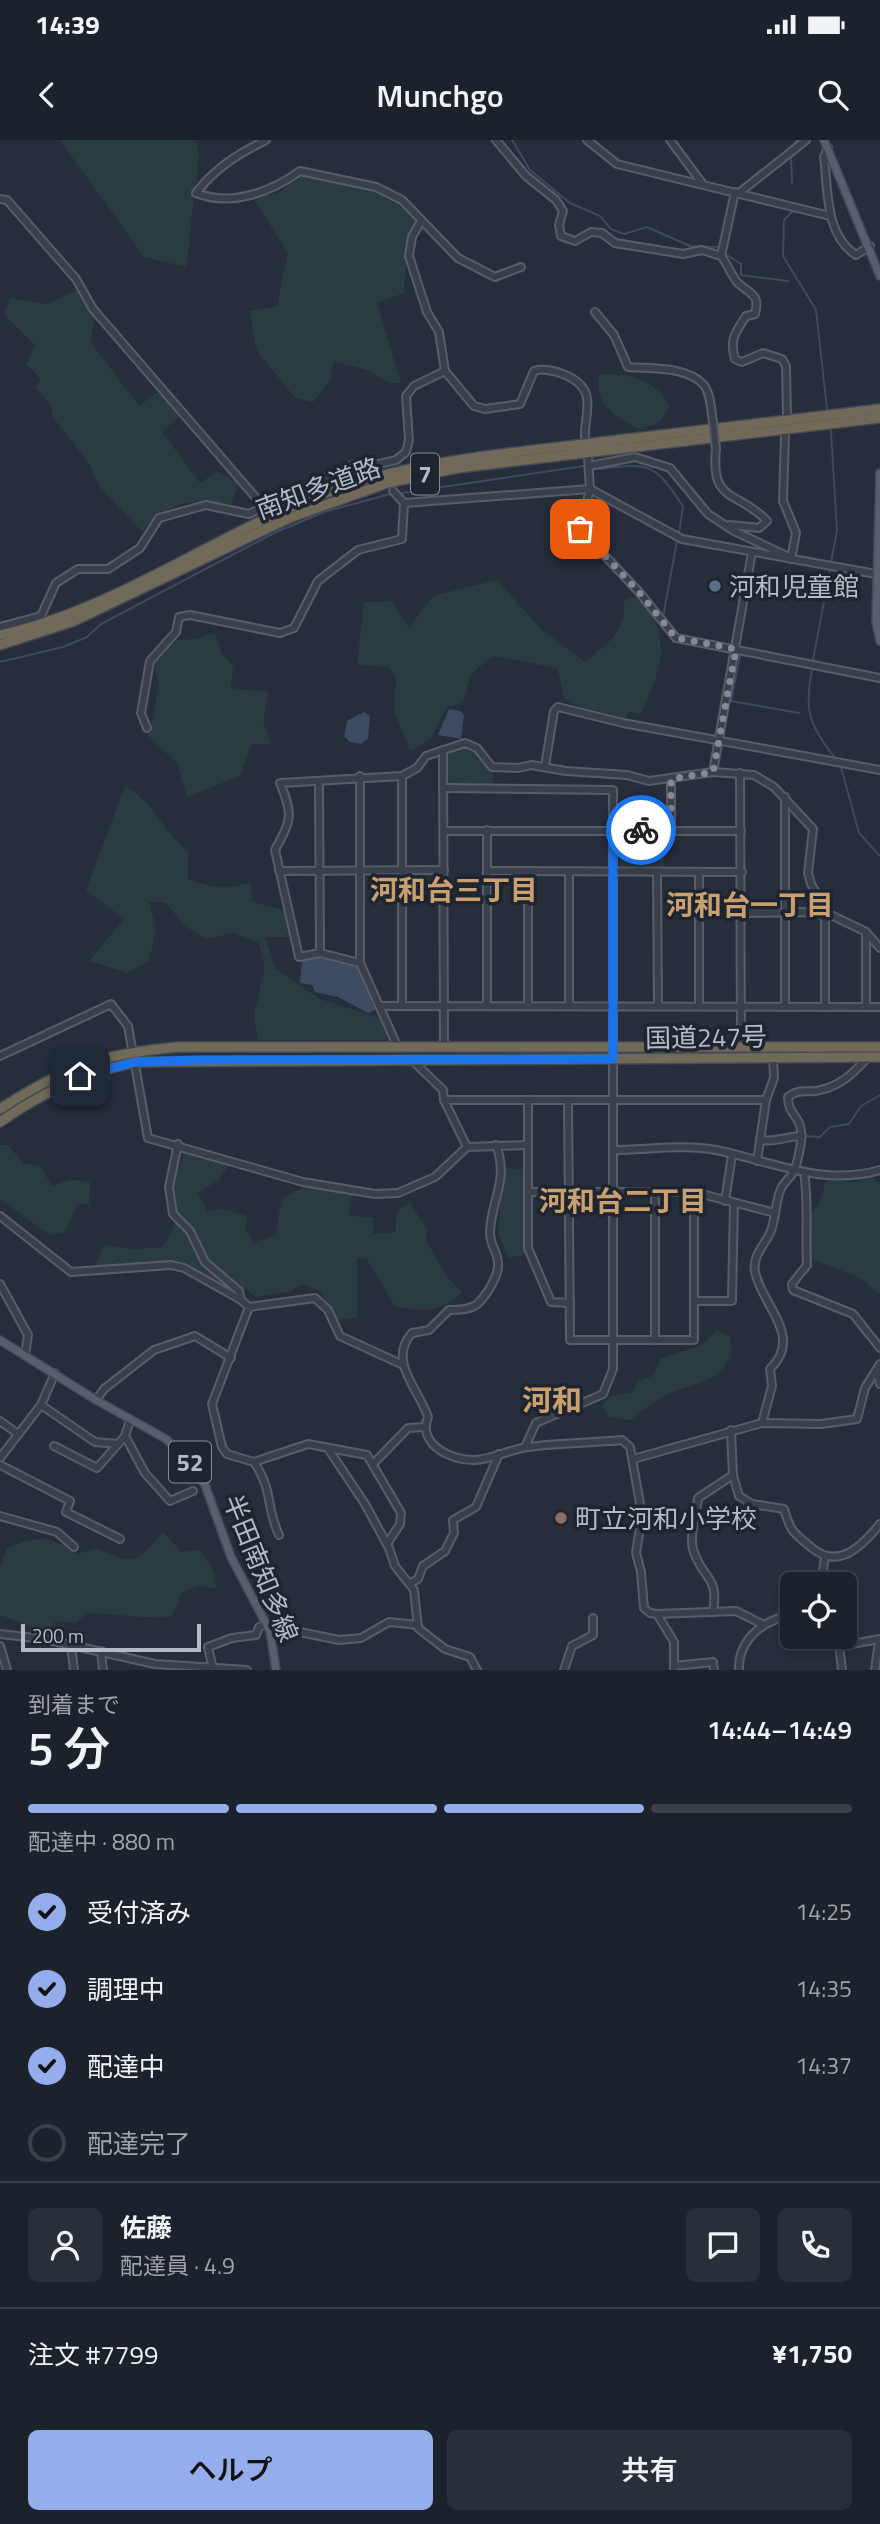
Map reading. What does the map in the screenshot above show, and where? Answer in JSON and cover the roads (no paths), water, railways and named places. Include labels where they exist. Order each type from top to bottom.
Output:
[{"type":"highway","name":"南知多道路","points":[[0,635],[77,611],[273,515],[321,495],[388,475],[536,450],[880,409]]},
{"type":"highway","name":"南知多道路","points":[[0,645],[74,621],[278,523],[324,503],[387,483],[458,468],[880,418]]},
{"type":"highway","name":"国道247号","points":[[0,1109],[42,1081],[73,1067],[133,1051],[178,1047],[880,1046]]},
{"type":"highway","name":"国道247号","points":[[0,1122],[34,1098],[66,1081],[135,1062],[410,1058],[880,1057]]},
{"type":"main road","points":[[826,144],[870,246],[880,276]]},
{"type":"main road","points":[[880,474],[876,574],[880,641]]},
{"type":"main road","name":"半田南知多線","points":[[0,1340],[96,1400],[166,1439],[191,1463],[205,1485],[232,1557],[268,1627],[276,1670]]},
{"type":"street","points":[[266,140],[233,157],[209,175],[196,193],[215,200],[274,189],[300,171],[376,187],[402,200],[458,258],[495,277],[521,267]]},
{"type":"street","points":[[496,140],[526,176],[556,200],[563,211],[559,225],[561,236],[575,241],[591,232],[603,233],[615,243],[683,254],[702,250],[721,256],[738,283],[752,290],[758,302],[755,314],[746,316],[733,336],[731,347],[735,359],[742,362],[763,354],[782,359],[786,366],[787,414]]},
{"type":"street","points":[[586,140],[617,164],[830,216]]},
{"type":"street","points":[[670,140],[702,184]]},
{"type":"street","points":[[721,256],[737,193],[806,140]]},
{"type":"street","points":[[826,144],[824,157],[830,216],[846,248],[856,255],[870,246]]},
{"type":"street","points":[[0,199],[8,200],[76,279],[93,309],[263,506]]},
{"type":"street","points":[[421,221],[412,237],[409,256],[427,312],[439,332],[445,370],[474,406],[485,409],[520,404],[534,371],[541,369],[569,376],[581,385],[588,398],[585,438]]},
{"type":"street","points":[[589,466],[635,457],[670,468],[708,514],[730,525],[759,528],[765,526],[766,521],[718,485],[713,472],[716,449],[713,422],[708,393],[703,384],[681,372],[628,367],[614,335],[595,312]]},
{"type":"street","points":[[0,627],[41,616],[56,583],[78,569],[108,569],[140,548],[159,519],[206,505],[249,514],[303,491],[354,464],[379,464],[396,460],[406,452],[409,440],[406,396],[414,386],[445,370]]},
{"type":"street","points":[[785,434],[783,501],[796,533],[791,559]]},
{"type":"street","points":[[587,458],[590,489],[580,529],[639,592],[676,638],[880,678]]},
{"type":"street","points":[[404,503],[590,489],[682,539],[876,574]]},
{"type":"street","points":[[146,728],[141,713],[150,661],[176,632],[178,617],[190,615],[280,633],[294,628],[318,581],[358,550],[402,539],[404,503],[393,491]]},
{"type":"street","points":[[730,525],[734,531],[791,559]]},
{"type":"street","points":[[713,772],[752,552]]},
{"type":"street","points":[[545,766],[554,711],[558,706],[623,723],[880,770]]},
{"type":"street","points":[[360,963],[320,953],[299,957],[275,850],[290,821],[292,810],[281,783],[402,775],[416,768],[426,756],[465,743],[477,748],[492,767],[545,766],[566,771],[627,775],[649,781],[713,772],[754,775],[785,797],[813,829],[808,873],[811,884],[835,920],[866,932],[880,948]]},
{"type":"street","points":[[443,750],[444,1048]]},
{"type":"street","points":[[740,773],[741,1048]]},
{"type":"street","points":[[401,1005],[402,775]]},
{"type":"street","points":[[360,776],[360,963],[398,1048]]},
{"type":"street","points":[[671,779],[671,830]]},
{"type":"street","points":[[319,780],[320,953]]},
{"type":"street","points":[[443,788],[614,790],[612,1369],[603,1394],[536,1423],[525,1447]]},
{"type":"street","points":[[785,797],[785,1006]]},
{"type":"street","points":[[487,830],[487,1004]]},
{"type":"street","points":[[444,831],[741,831]]},
{"type":"street","points":[[279,872],[444,870]]},
{"type":"street","points":[[488,871],[742,872]]},
{"type":"street","points":[[528,872],[528,1005]]},
{"type":"street","points":[[569,872],[569,1006]]},
{"type":"street","points":[[657,872],[658,1006]]},
{"type":"street","points":[[699,872],[699,1006]]},
{"type":"street","points":[[742,913],[820,912],[825,919],[825,1006]]},
{"type":"street","points":[[866,932],[866,1007]]},
{"type":"street","points":[[0,1056],[111,1004],[128,1026],[148,1138],[178,1144],[303,1182],[375,1194],[398,1193],[435,1177],[467,1147],[528,1144]]},
{"type":"street","points":[[379,1006],[487,1004],[880,1007]]},
{"type":"street","points":[[762,1423],[772,1386],[770,1369],[778,1362],[785,1343],[782,1326],[755,1273],[754,1260],[771,1231],[780,1189],[794,1171],[802,1136],[798,1121],[788,1107],[788,1097],[797,1091],[816,1091],[837,1084],[851,1076],[869,1057]]},
{"type":"street","points":[[410,1058],[443,1090],[444,1100],[467,1147]]},
{"type":"street","points":[[757,1161],[766,1100],[774,1078],[773,1058]]},
{"type":"street","points":[[444,1100],[766,1100]]},
{"type":"street","points":[[528,1100],[528,1248],[551,1302],[569,1303]]},
{"type":"street","points":[[569,1100],[570,1340],[694,1340],[694,1192]]},
{"type":"street","points":[[760,1140],[775,1143],[792,1136],[802,1136]]},
{"type":"street","points":[[178,1144],[169,1187],[173,1213],[190,1231],[205,1262],[239,1291],[242,1300]]},
{"type":"street","points":[[496,1145],[502,1160],[500,1193],[493,1211],[490,1233],[492,1249],[498,1261],[496,1276],[476,1304],[463,1310],[449,1310],[429,1330],[412,1333],[401,1353],[401,1364],[428,1417],[424,1427],[428,1440],[443,1453],[474,1460],[525,1447],[622,1440],[630,1447],[642,1515],[636,1553],[641,1572],[644,1608],[657,1614],[696,1615],[736,1611],[762,1624]]},
{"type":"street","points":[[613,1150],[713,1150],[794,1171],[855,1177],[880,1170]]},
{"type":"street","points":[[725,1200],[732,1154]]},
{"type":"street","points":[[804,1172],[807,1191],[807,1265],[792,1284],[793,1290],[853,1314],[880,1348]]},
{"type":"street","points":[[529,1192],[694,1192],[775,1213]]},
{"type":"street","points":[[655,1192],[655,1340]]},
{"type":"street","points":[[694,1301],[732,1301],[734,1203]]},
{"type":"street","points":[[0,1216],[71,1272],[171,1265],[184,1268],[242,1300],[249,1307]]},
{"type":"street","points":[[0,1284],[27,1335],[25,1355]]},
{"type":"street","points":[[249,1307],[315,1298],[328,1310],[340,1336],[401,1364]]},
{"type":"street","points":[[249,1307],[215,1394],[213,1412],[222,1447],[227,1454],[254,1462],[308,1444],[329,1450],[364,1454],[374,1463],[401,1514],[400,1524],[387,1544]]},
{"type":"street","points":[[96,1400],[104,1389],[154,1350],[195,1336],[231,1358]]},
{"type":"street","points":[[633,1459],[762,1423],[821,1424],[858,1419],[865,1388],[878,1367]]},
{"type":"street","points":[[878,1367],[880,1384]]},
{"type":"street","points":[[0,1458],[41,1405],[55,1374]]},
{"type":"street","points":[[41,1405],[95,1442],[118,1444]]},
{"type":"street","points":[[54,1446],[97,1468],[125,1436],[130,1420]]},
{"type":"street","points":[[0,1421],[18,1434]]},
{"type":"street","points":[[374,1463],[408,1428],[424,1427]]},
{"type":"street","points":[[731,1430],[733,1475],[739,1496],[752,1504],[784,1508],[791,1532],[825,1557],[845,1556],[855,1551],[880,1524]]},
{"type":"street","points":[[125,1436],[145,1473],[170,1500],[193,1491]]},
{"type":"street","points":[[329,1450],[387,1544],[395,1566],[411,1583],[418,1625]]},
{"type":"street","points":[[411,1583],[418,1579],[423,1566],[445,1551],[454,1533],[453,1520],[476,1507],[499,1454]]},
{"type":"street","points":[[254,1462],[266,1480],[271,1496],[269,1512],[279,1535]]},
{"type":"street","points":[[0,1465],[69,1500],[66,1512],[120,1539]]},
{"type":"street","points":[[713,1612],[715,1587],[694,1554],[692,1544],[698,1498],[733,1475]]},
{"type":"street","points":[[0,1516],[57,1532],[74,1547]]},
{"type":"street","points":[[823,1572],[825,1557]]},
{"type":"street","points":[[657,1614],[674,1642],[674,1668],[713,1662],[714,1670]]},
{"type":"street","points":[[739,1670],[739,1656],[743,1646],[762,1624],[780,1616]]},
{"type":"street","points":[[564,1670],[572,1646],[593,1635],[593,1618]]},
{"type":"street","points":[[213,1669],[208,1647],[232,1638],[256,1635],[259,1626],[339,1640],[362,1638],[389,1622],[418,1625],[445,1649],[470,1657],[477,1670]]},
{"type":"street","points":[[0,1633],[101,1651],[155,1664],[247,1670]]},
{"type":"street","points":[[857,1644],[880,1640],[875,1670]]},
{"type":"street","points":[[71,1645],[74,1670]]},
{"type":"street","points":[[0,1646],[8,1670]]},
{"type":"street","points":[[841,1649],[842,1670]]},
{"type":"street","points":[[101,1651],[103,1670]]},
{"type":"water","points":[[449,709],[461,711],[464,715],[461,739],[438,735]]},
{"type":"water","points":[[364,712],[370,716],[368,739],[361,744],[350,742],[344,736],[347,721]]},
{"type":"water","points":[[322,957],[357,966],[375,1010],[368,1013],[338,997],[315,992],[312,985],[300,983],[302,960]]},
{"type":"waterway","points":[[512,140],[530,170],[570,203],[600,216],[611,229],[624,234],[647,227],[690,246],[717,247]]},
{"type":"waterway","points":[[786,151],[798,140]]},
{"type":"waterway","points":[[791,157],[792,183]]},
{"type":"waterway","points":[[792,212],[784,220],[783,256],[816,310],[827,409]]},
{"type":"waterway","points":[[727,255],[741,264],[741,275],[788,281]]},
{"type":"waterway","points":[[831,431],[837,531],[831,562]]},
{"type":"waterway","points":[[402,493],[584,466]]},
{"type":"waterway","points":[[600,469],[631,466],[650,469],[658,474],[683,506],[679,533]]},
{"type":"waterway","points":[[0,662],[63,647],[87,637],[101,624],[274,533],[324,512],[390,494]]},
{"type":"waterway","points":[[668,623],[663,617],[677,541]]},
{"type":"waterway","points":[[813,660],[830,570]]},
{"type":"waterway","points":[[678,635],[715,642]]},
{"type":"waterway","points":[[740,656],[731,701],[799,713]]},
{"type":"waterway","points":[[812,669],[809,696],[811,717],[819,736],[835,758]]},
{"type":"waterway","points":[[841,767],[859,833],[880,856]]},
{"type":"waterway","points":[[806,1136],[820,1137],[830,1127],[849,1124],[861,1106],[880,1095]]},
{"type":"place","name":"河和児童館","points":[[715,586]]},
{"type":"place","name":"町立河和小学校","points":[[561,1518]]},
{"type":"district","name":"河和台三丁目","points":[[454,889]]},
{"type":"district","name":"河和台一丁目","points":[[750,904]]},
{"type":"district","name":"河和台二丁目","points":[[623,1200]]},
{"type":"district","name":"河和","points":[[552,1400]]}]
